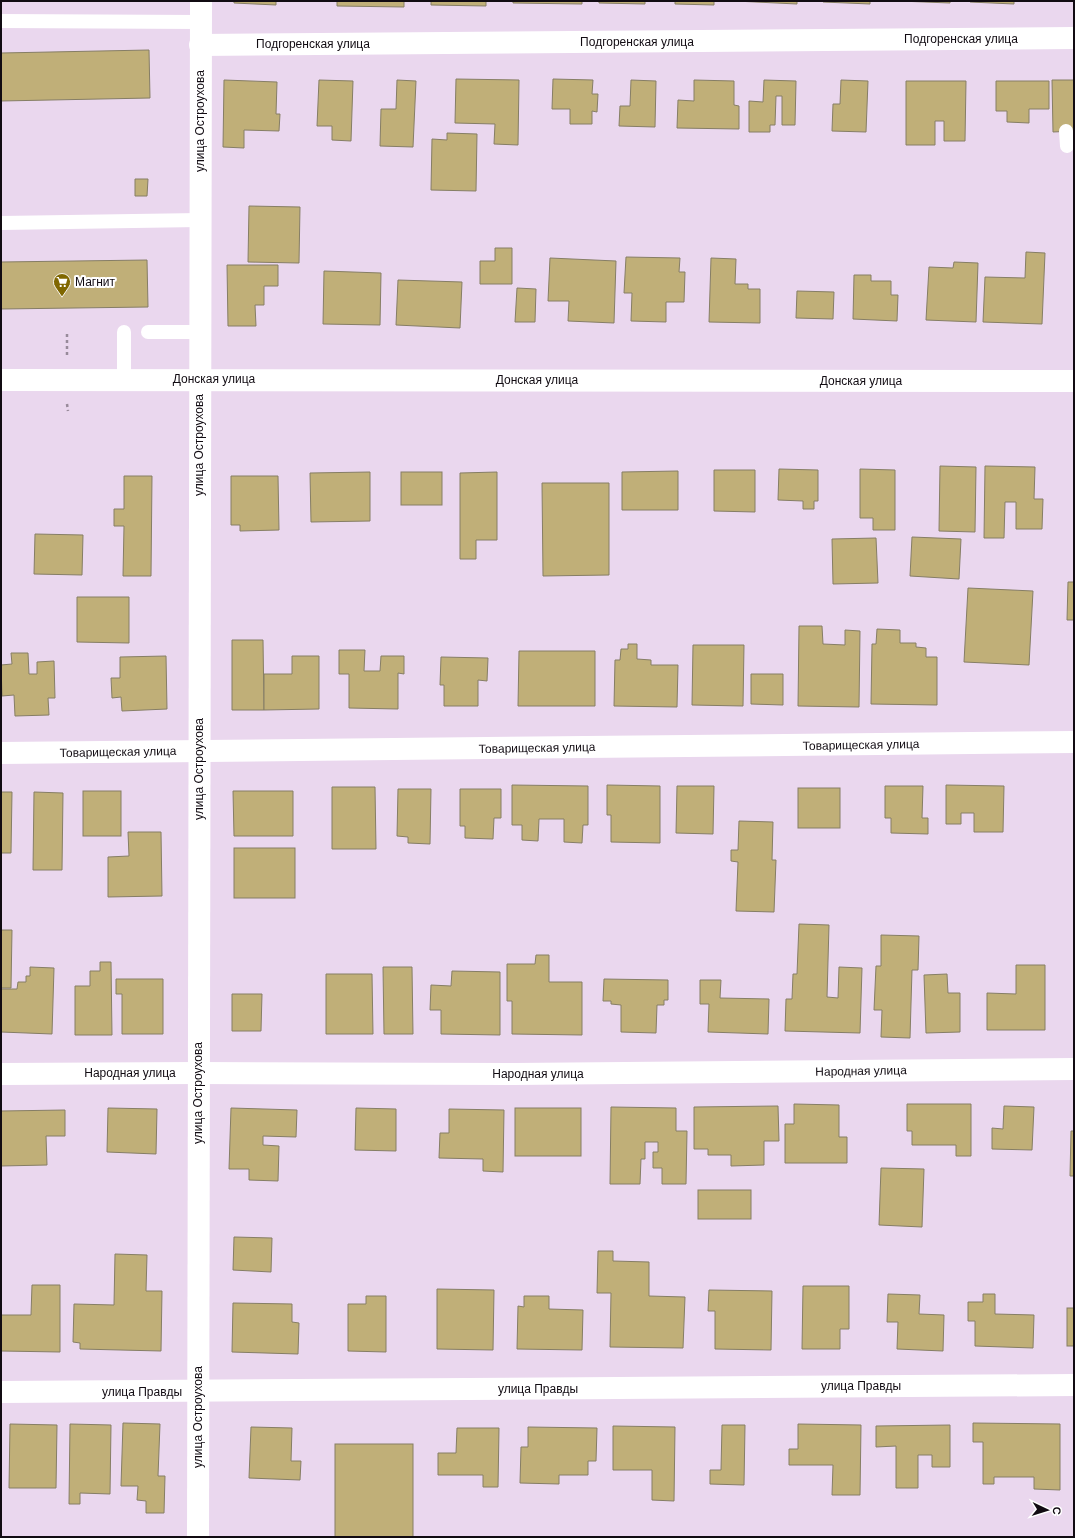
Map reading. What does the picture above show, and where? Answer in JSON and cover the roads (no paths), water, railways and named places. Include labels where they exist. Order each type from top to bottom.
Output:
[{"type":"street","name":"улица Остроухова","points":[[198,1537],[200,11]]},
{"type":"street","name":"Подгоренская улица","points":[[200,45],[1074,38]]},
{"type":"street","name":"Донская улица","points":[[1,380],[1074,381]]},
{"type":"street","name":"Товарищеская улица","points":[[1,754],[1074,742]]},
{"type":"street","name":"Народная улица","points":[[1,1074],[514,1074],[1074,1069]]},
{"type":"street","name":"улица Правды","points":[[1,1392],[1074,1385]]},
{"type":"lane","points":[[1,21],[200,11]]},
{"type":"lane","points":[[1066,132],[1067,146]]},
{"type":"lane","points":[[1,223],[200,220]]},
{"type":"lane","points":[[124,332],[124,379]]},
{"type":"lane","points":[[148,332],[199,332]]},
{"type":"place","name":"Магнит","points":[[62,297]]}]
